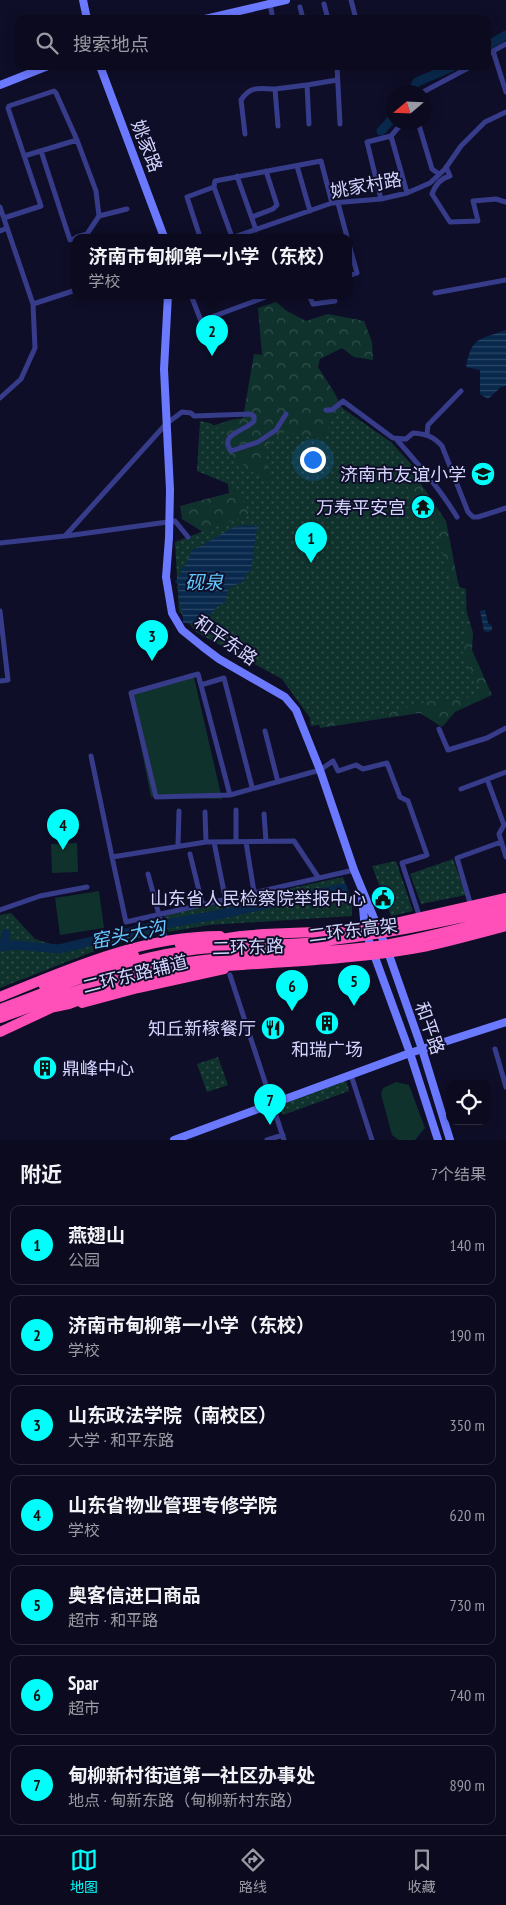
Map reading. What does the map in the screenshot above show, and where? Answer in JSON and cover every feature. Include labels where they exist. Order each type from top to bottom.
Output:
[{"type":"highway","name":"二环东路","points":[[0,997],[44,979],[59,983],[140,956],[229,941],[241,936],[365,930],[506,898]]},
{"type":"highway","name":"二环东高架","points":[[0,1009],[89,976],[148,958],[184,951],[373,936],[506,908]]},
{"type":"highway","name":"二环东高架","points":[[0,1018],[119,977],[156,968],[207,960],[378,946],[506,917]]},
{"type":"highway","name":"二环东路","points":[[242,965],[334,959],[388,952],[428,946],[506,926]]},
{"type":"highway","points":[[0,1009],[59,980],[119,959],[156,949],[241,936]]},
{"type":"highway","name":"二环东路辅道","points":[[44,979],[102,956],[165,938],[241,936]]},
{"type":"highway","points":[[0,1018],[69,1004],[131,981],[178,972],[242,965]]},
{"type":"highway","name":"二环东路辅道","points":[[0,1032],[35,1016],[138,988],[242,965]]},
{"type":"main road","points":[[83,0],[86,15]]},
{"type":"main road","points":[[222,15],[286,0]]},
{"type":"main road","points":[[0,85],[38,70]]},
{"type":"main road","name":"姚家路","points":[[102,70],[163,234]]},
{"type":"main road","name":"和平东路","points":[[168,299],[164,369],[170,490],[166,577],[172,613],[182,630],[219,659],[285,697],[296,710],[320,770],[354,870],[378,927]]},
{"type":"main road","name":"和平东路","points":[[362,890],[365,930]]},
{"type":"main road","name":"和平路","points":[[378,927],[422,1048],[450,1140]]},
{"type":"main road","name":"和平路","points":[[365,930],[409,1052],[438,1140]]},
{"type":"main road","points":[[174,1140],[409,1052],[506,1022]]},
{"type":"street","points":[[351,0],[355,15]]},
{"type":"street","points":[[270,4],[272,15]]},
{"type":"street","points":[[324,4],[327,15]]},
{"type":"street","points":[[300,7],[302,15]]},
{"type":"street","points":[[506,44],[493,51],[506,92]]},
{"type":"street","points":[[337,70],[340,124]]},
{"type":"street","points":[[431,88],[464,70]]},
{"type":"street","points":[[245,134],[241,100],[247,91],[337,80]]},
{"type":"street","points":[[307,85],[309,124]]},
{"type":"street","points":[[275,89],[278,126]]},
{"type":"street","points":[[4,218],[42,206],[8,108],[9,106],[54,91],[77,140],[96,191],[99,216],[87,234]]},
{"type":"street","name":"姚家村路","points":[[243,234],[335,203],[381,199],[407,193],[430,183],[446,167],[461,146],[485,122],[506,112]]},
{"type":"street","points":[[381,199],[367,142],[391,136],[396,130]]},
{"type":"street","points":[[420,130],[432,169],[439,174]]},
{"type":"street","points":[[391,136],[407,193]]},
{"type":"street","points":[[24,156],[77,140]]},
{"type":"street","points":[[40,151],[70,240],[72,239]]},
{"type":"street","points":[[232,234],[214,187],[215,181],[321,160],[346,234]]},
{"type":"street","points":[[297,166],[310,211]]},
{"type":"street","points":[[446,167],[450,176],[435,186],[432,194],[450,222],[478,221],[473,201],[496,199],[506,202]]},
{"type":"street","points":[[252,217],[273,209],[277,205],[266,171]]},
{"type":"street","points":[[237,176],[256,230]]},
{"type":"street","points":[[199,234],[187,197],[214,187]]},
{"type":"street","points":[[0,207],[33,304],[35,348],[22,379],[0,398]]},
{"type":"street","points":[[99,216],[127,209]]},
{"type":"street","points":[[0,231],[7,228]]},
{"type":"street","points":[[352,255],[357,273],[352,275]]},
{"type":"street","points":[[435,293],[506,280]]},
{"type":"street","points":[[33,304],[72,291]]},
{"type":"street","points":[[193,299],[201,321],[261,299]]},
{"type":"street","points":[[311,299],[313,304],[335,301]]},
{"type":"street","points":[[426,434],[428,425],[461,391]]},
{"type":"street","points":[[326,410],[332,410],[343,401],[398,440],[434,482],[457,518]]},
{"type":"street","points":[[65,536],[166,424],[182,412],[191,413],[194,416],[250,414],[254,416],[254,422],[250,426],[229,436],[227,440],[231,451],[258,442],[276,430],[286,414]]},
{"type":"street","points":[[398,440],[406,438],[413,433],[426,434],[436,439],[442,446],[468,512],[473,517],[506,508]]},
{"type":"street","points":[[0,543],[175,521],[188,537]]},
{"type":"street","points":[[0,612],[8,680],[0,681]]},
{"type":"street","points":[[230,795],[198,674],[131,693],[156,797],[230,795],[320,770],[334,761],[338,770],[356,765],[363,770],[387,763],[400,797],[408,801],[427,855],[402,863],[421,918]]},
{"type":"street","points":[[201,684],[224,678],[252,787]]},
{"type":"street","points":[[439,729],[448,750],[487,738],[506,728]]},
{"type":"street","points":[[265,731],[278,782]]},
{"type":"street","points":[[91,756],[126,922],[354,870]]},
{"type":"street","points":[[461,789],[506,772]]},
{"type":"street","points":[[487,780],[505,825],[499,834],[506,857]]},
{"type":"street","points":[[236,810],[236,842]]},
{"type":"street","points":[[178,811],[178,845]]},
{"type":"street","points":[[205,812],[206,842]]},
{"type":"street","points":[[264,814],[266,841]]},
{"type":"street","points":[[112,857],[206,842],[294,841],[318,877]]},
{"type":"street","points":[[214,842],[225,897]]},
{"type":"street","points":[[246,842],[254,892]]},
{"type":"street","points":[[471,907],[457,858],[501,842]]},
{"type":"street","points":[[190,854],[202,903]]},
{"type":"street","points":[[148,874],[165,938]]},
{"type":"street","points":[[0,910],[40,896],[87,887]]},
{"type":"street","points":[[230,975],[284,1137],[267,1140]]},
{"type":"street","points":[[495,1049],[506,1087]]},
{"type":"street","points":[[351,1075],[372,1140]]},
{"type":"green space","points":[[276,302],[287,311],[306,321],[328,314],[364,321],[372,342],[373,360],[354,357],[342,348],[320,359],[318,367],[346,415],[407,463],[446,521],[458,582],[473,633],[472,650],[492,695],[455,712],[442,727],[420,713],[320,728],[307,680],[203,532],[182,519],[180,506],[229,493],[227,477],[204,429],[230,420],[243,418],[254,354],[262,355],[258,308]]},
{"type":"green space","points":[[342,408],[391,442],[412,465],[400,474],[420,508],[436,516],[439,539],[451,584],[466,589],[467,633],[461,649],[483,696],[430,701],[373,717],[311,726],[310,718],[282,679],[196,632],[179,611],[175,542],[249,514],[236,487],[197,471],[200,421],[210,423],[224,432],[223,449],[271,486],[263,448],[284,432],[322,439],[333,419]]},
{"type":"green space","points":[[193,673],[222,799],[151,797],[130,692]]},
{"type":"green space","points":[[77,843],[78,872],[52,873],[51,844]]},
{"type":"green space","points":[[453,859],[466,895],[421,904],[410,874]]},
{"type":"green space","points":[[396,861],[413,911],[391,916],[372,866]]},
{"type":"green space","points":[[343,877],[352,901],[352,916],[209,925],[168,932],[164,915]]},
{"type":"green space","points":[[99,891],[104,928],[60,935],[55,898]]},
{"type":"green space","points":[[11,913],[35,939],[58,946],[59,951],[155,924],[157,934],[115,943],[0,988],[0,915]]},
{"type":"green space","points":[[218,1057],[228,1085],[207,1092],[197,1064]]},
{"type":"green space","points":[[346,1081],[349,1091],[283,1115],[279,1105]]},
{"type":"green space","points":[[396,1082],[409,1085],[425,1128],[415,1140],[399,1140],[392,1135],[381,1094],[383,1088]]},
{"type":"water","points":[[506,330],[506,386],[501,387],[488,399],[480,394],[480,370],[466,367],[468,357],[474,344],[478,341]]},
{"type":"water","name":"砚泉","points":[[244,525],[257,526],[251,571],[247,572],[243,582],[229,587],[225,602],[217,607],[202,624],[183,623],[178,595],[179,585],[175,582],[193,549],[234,527]]},
{"type":"water","points":[[485,610],[488,623],[492,626],[492,630],[488,632],[484,631],[480,611]]},
{"type":"waterway","points":[[491,44],[506,35]]},
{"type":"waterway","points":[[415,85],[417,82],[445,70]]},
{"type":"waterway","points":[[381,131],[386,126]]},
{"type":"waterway","name":"窑头大沟","points":[[0,947],[14,945],[59,949],[164,924],[222,914],[343,888]]},
{"type":"waterway","points":[[4,945],[6,934]]},
{"type":"place","name":"济南市甸柳第一小学（东校）","points":[[212,356]]},
{"type":"place","name":"济南市友谊小学","points":[[483,474]]},
{"type":"place","name":"万寿平安宫","points":[[423,507]]},
{"type":"place","name":"燕翅山","points":[[311,563]]},
{"type":"place","name":"山东政法学院（南校区）","points":[[152,661]]},
{"type":"place","name":"山东省物业管理专修学院","points":[[63,850]]},
{"type":"place","name":"山东省人民检察院举报中心","points":[[383,898]]},
{"type":"place","name":"奥客信进口商品","points":[[354,1006]]},
{"type":"place","name":"Spar","points":[[292,1011]]},
{"type":"place","name":"和瑞广场","points":[[327,1023]]},
{"type":"place","name":"知丘新稼餐厅","points":[[273,1028]]},
{"type":"place","name":"鼎峰中心","points":[[45,1068]]},
{"type":"place","name":"甸柳新村街道第一社区办事处","points":[[270,1125]]}]
